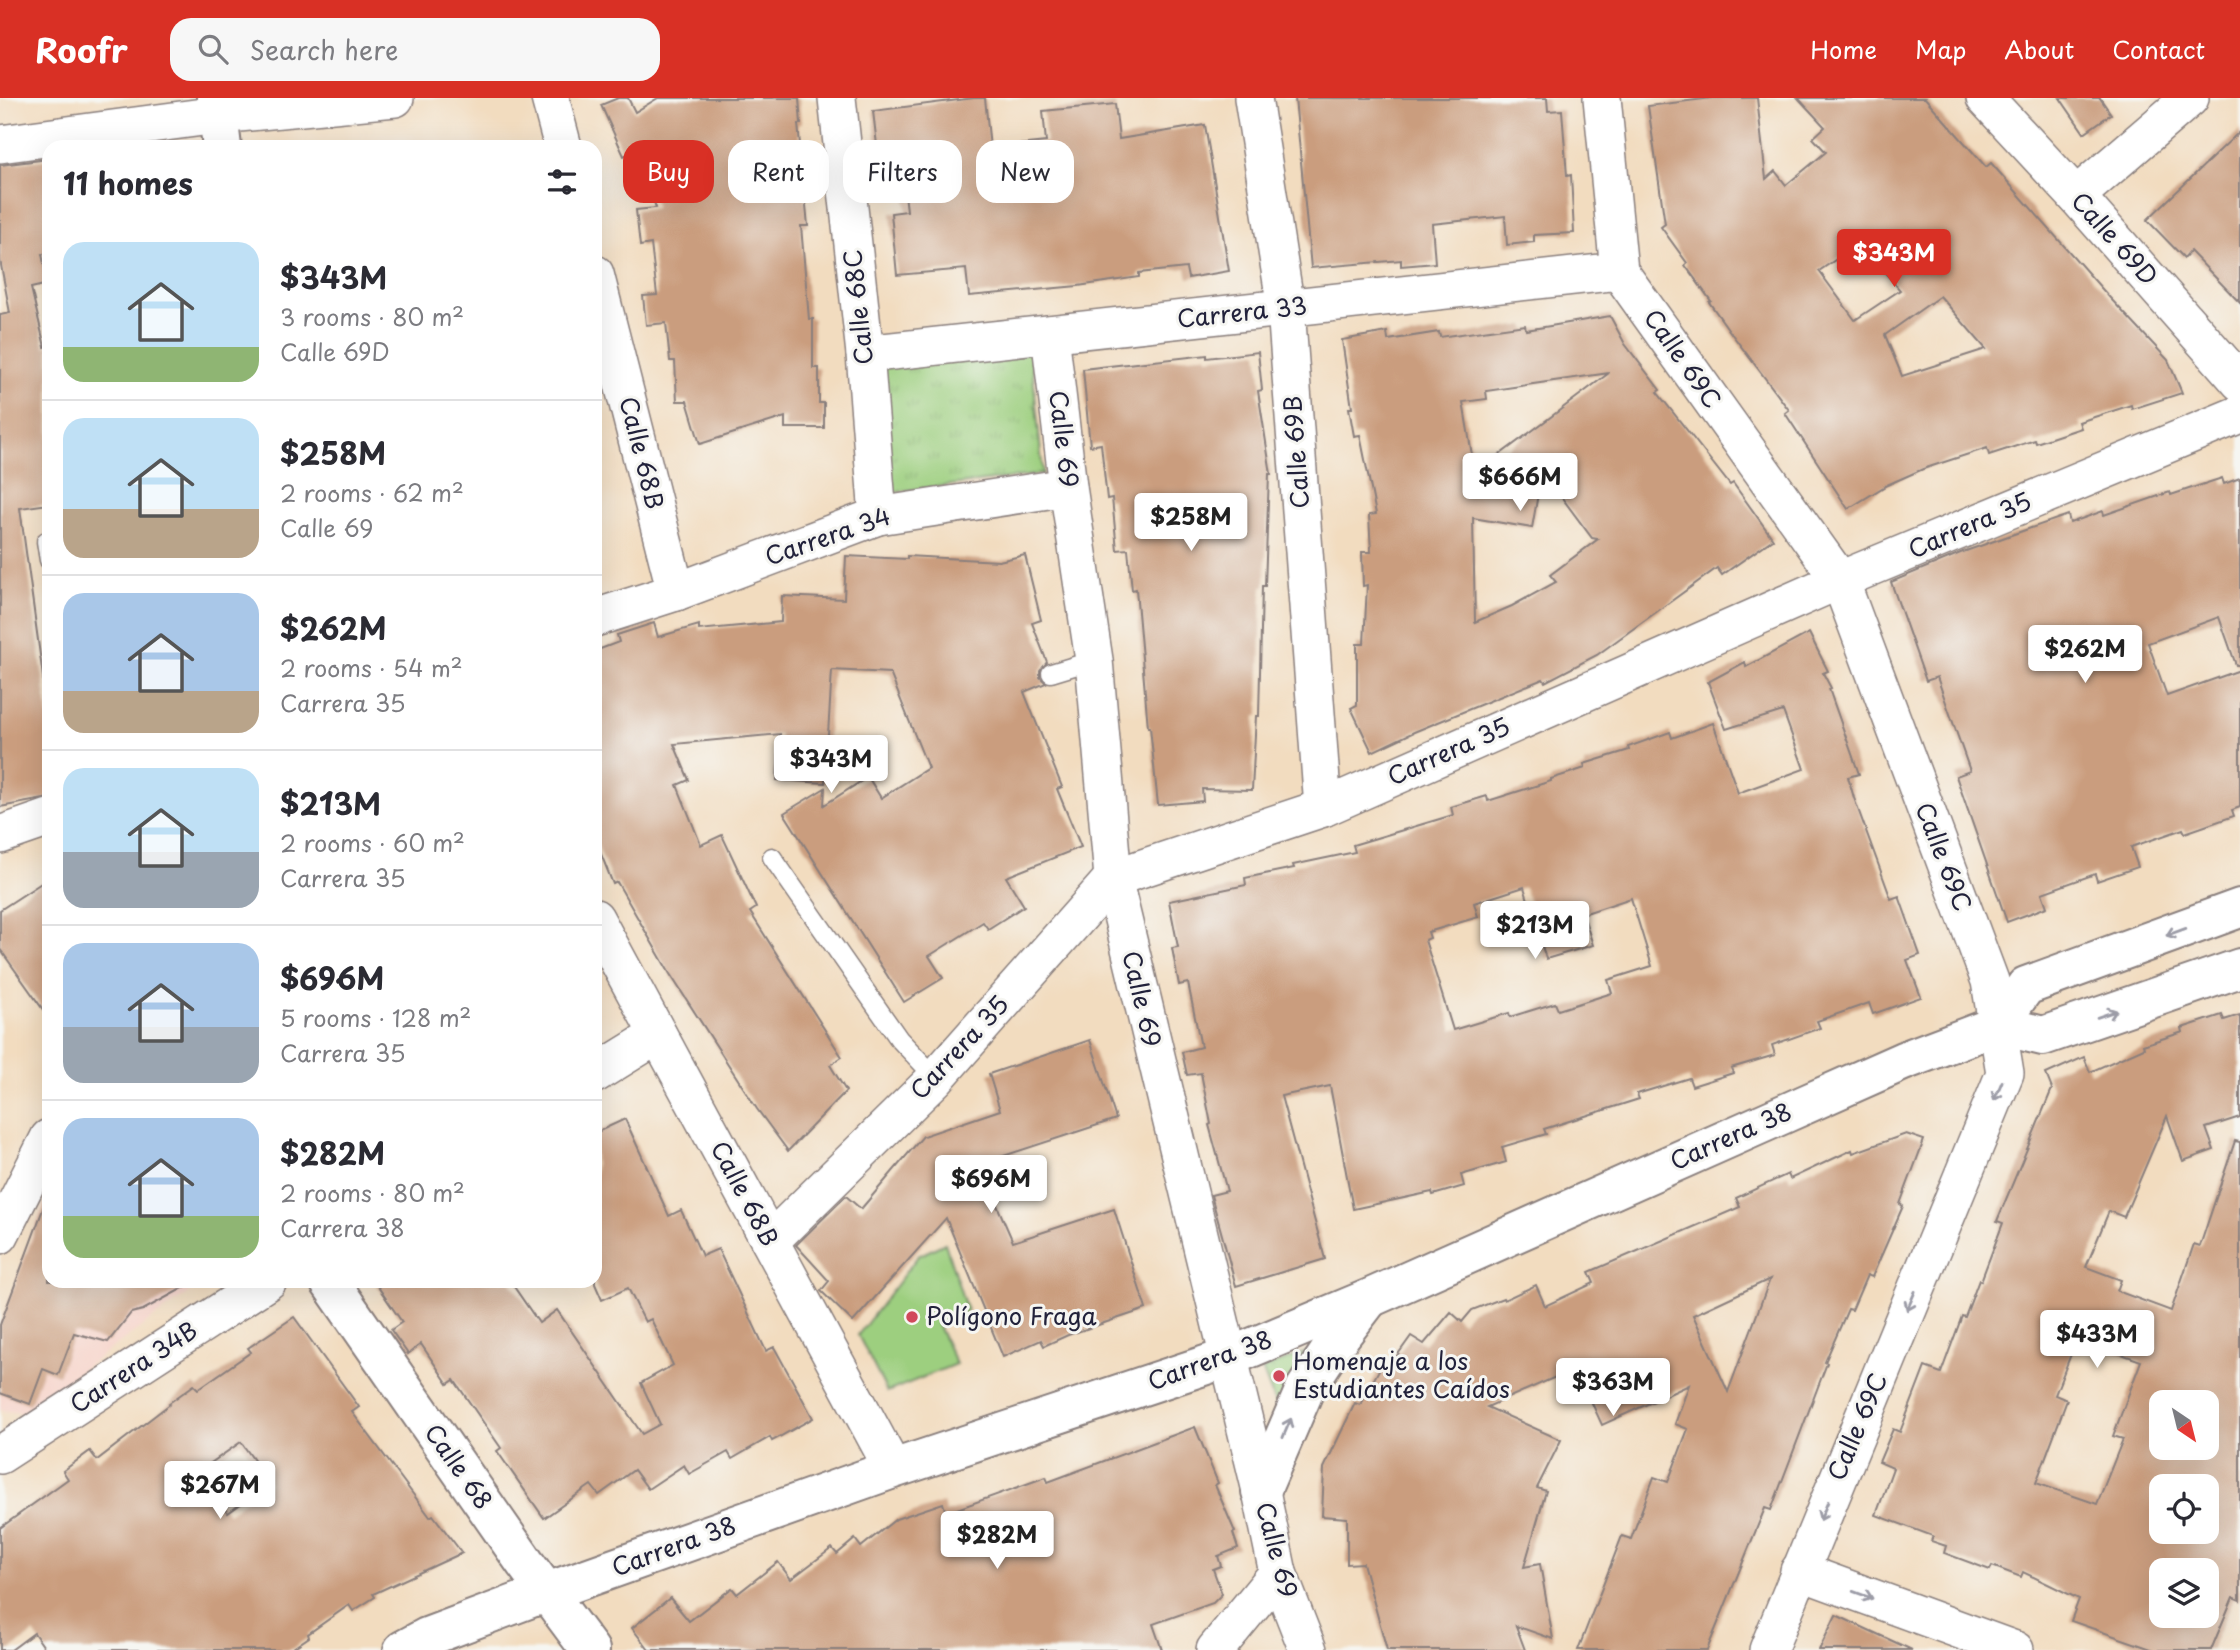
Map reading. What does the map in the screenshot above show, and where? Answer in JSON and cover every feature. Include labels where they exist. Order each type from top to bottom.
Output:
[{"type":"main road","points":[[2240,908],[2026,986],[1998,1025],[2043,1036],[2240,968]]},
{"type":"main road","name":"Carrera 38","points":[[403,1650],[427,1637],[547,1592],[893,1469],[1227,1358],[1370,1298],[1903,1061],[1998,1025]]},
{"type":"main road","name":"Calle 68","points":[[334,1288],[590,1650]]},
{"type":"main road","points":[[1261,1491],[1306,1389],[1336,1342],[1370,1298]]},
{"type":"street","points":[[0,144],[395,98]]},
{"type":"street","points":[[550,98],[561,140]]},
{"type":"street","name":"Calle 68C","points":[[836,98],[865,354],[878,516]]},
{"type":"street","name":"Calle 69B","points":[[1253,98],[1286,308],[1323,808]]},
{"type":"street","name":"Calle 69C","points":[[1602,98],[1619,271],[1839,580],[1990,981],[2005,1073],[1768,1650]]},
{"type":"street","name":"Calle 69D","points":[[1985,98],[2076,195],[2240,382]]},
{"type":"street","points":[[2076,195],[2190,98]]},
{"type":"street","name":"Carrera 33","points":[[865,354],[1619,271]]},
{"type":"street","name":"Calle 68B","points":[[602,301],[676,592]]},
{"type":"street","name":"Calle 69","points":[[1050,334],[1068,487],[1094,660],[1113,878],[1261,1491],[1278,1573],[1308,1650]]},
{"type":"street","name":"Carrera 35","points":[[769,1241],[936,1078],[1113,878],[1323,808],[1839,580],[2240,414]]},
{"type":"street","name":"Carrera 34","points":[[602,616],[676,592],[878,516],[1068,487]]},
{"type":"street","points":[[0,835],[42,820]]},
{"type":"street","name":"Calle 68B","points":[[602,932],[893,1469]]},
{"type":"street","points":[[602,1070],[658,1035]]},
{"type":"street","points":[[0,1235],[42,1152]]},
{"type":"street","name":"Carrera 34B","points":[[0,1455],[257,1288]]},
{"type":"street","points":[[1799,1572],[2015,1650]]},
{"type":"street","points":[[1215,1650],[1278,1573]]},
{"type":"lane","points":[[1051,673],[1094,660]]},
{"type":"lane","points":[[772,857],[899,1040],[936,1078]]},
{"type":"shaded area","points":[[42,1208],[42,1288],[195,1288],[22,1413],[0,1410],[0,1325]]},
{"type":"green space","points":[[1030,344],[1043,474],[885,493],[877,365]]},
{"type":"green space","name":"Polígono Fraga","points":[[945,1243],[967,1311],[937,1324],[956,1364],[887,1392],[858,1335],[918,1256]]},
{"type":"green space","points":[[1322,1346],[1282,1421],[1262,1369]]},
{"type":"building","points":[[618,98],[628,98],[635,112],[658,98],[799,98],[800,140],[728,140],[728,203],[806,203],[808,226],[801,226],[809,319],[813,319],[813,368],[819,368],[819,403],[824,403],[824,428],[785,428],[785,417],[700,444],[687,401],[677,401],[675,361],[670,361],[666,323],[646,325],[643,296],[657,295],[651,244],[640,246],[636,210],[656,208],[654,203],[714,203],[714,140],[623,140],[623,154],[601,105]]},
{"type":"building","points":[[985,98],[989,140],[976,140],[976,203],[1074,203],[1074,140],[1046,140],[1043,111],[1115,104],[1119,139],[1205,125],[1229,271],[1188,278],[1186,268],[1139,273],[1139,277],[1078,286],[969,296],[966,269],[897,275],[891,213],[907,211],[906,203],[962,203],[962,140],[876,140],[873,111]]},
{"type":"building","points":[[1295,98],[1547,98],[1548,111],[1562,110],[1567,176],[1571,175],[1574,233],[1534,235],[1534,242],[1507,245],[1505,216],[1432,224],[1435,263],[1401,266],[1401,260],[1311,268]]},
{"type":"building","points":[[1712,98],[1757,98],[1766,179],[1775,171],[1786,185],[1826,152],[1813,138],[1825,127],[1798,98],[1925,98],[1986,167],[1991,163],[2168,360],[2182,393],[2132,409],[2131,405],[2079,422],[2081,428],[2036,443],[2035,440],[1989,455],[1987,448],[1923,469],[1887,485],[1848,509],[1785,413],[1789,410],[1709,302],[1711,301],[1685,265],[1687,263],[1661,227],[1665,224],[1648,106]],"holes":[[[1860,243],[1900,290],[1855,320],[1819,271]],[[1940,296],[1986,349],[1902,376],[1885,335]]]},
{"type":"building","points":[[2060,98],[2100,98],[2111,114],[2084,133]]},
{"type":"building","points":[[2240,131],[2240,303],[2190,251],[2184,258],[2147,220]]},
{"type":"building","points":[[42,160],[42,285],[31,288],[42,334],[42,505],[20,508],[42,670],[42,799],[0,807],[0,315],[10,313],[0,260],[0,165]]},
{"type":"building","points":[[1610,316],[1625,344],[1660,390],[1657,392],[1730,485],[1733,483],[1773,539],[1722,575],[1717,568],[1597,655],[1545,682],[1543,679],[1372,752],[1351,708],[1357,705],[1357,644],[1364,644],[1367,585],[1363,586],[1362,552],[1371,552],[1369,515],[1376,514],[1360,435],[1354,436],[1342,340],[1387,332],[1388,340],[1439,332],[1440,337],[1525,325],[1526,330]],"holes":[[[1609,373],[1552,416],[1475,473],[1463,402],[1487,399],[1486,391]],[[1542,471],[1592,538],[1598,539],[1550,575],[1556,582],[1475,622],[1473,518],[1532,528]]]},
{"type":"building","points":[[1258,352],[1262,390],[1258,391],[1271,474],[1265,586],[1262,586],[1259,716],[1256,716],[1252,790],[1202,789],[1203,801],[1158,805],[1136,589],[1132,590],[1128,549],[1117,550],[1112,498],[1107,499],[1101,444],[1090,446],[1083,369]]},
{"type":"building","points":[[2222,478],[2224,484],[2240,478],[2240,665],[2236,665],[2219,617],[2148,643],[2167,696],[2240,670],[2240,807],[2232,810],[2234,816],[2185,833],[2183,829],[2131,847],[2138,867],[2097,881],[2095,874],[2042,893],[2047,907],[2007,922],[1956,776],[1970,771],[1937,677],[1926,681],[1891,582],[1963,552],[2068,515],[2070,523],[2103,511],[2104,515],[2170,492],[2171,495]]},
{"type":"building","points":[[1025,555],[1041,620],[1032,623],[1047,662],[1040,671],[1040,677],[1046,683],[1024,692],[1062,787],[1057,789],[1081,847],[1006,877],[1024,906],[988,929],[983,922],[929,956],[943,978],[904,1002],[784,813],[825,788],[824,805],[868,777],[881,798],[928,768],[890,673],[832,670],[825,783],[777,780],[780,734],[674,744],[689,780],[677,785],[701,845],[722,835],[756,908],[750,912],[842,1057],[830,1065],[846,1091],[788,1151],[757,1109],[670,974],[617,882],[613,884],[602,856],[602,648],[619,642],[617,635],[654,623],[658,637],[699,625],[699,630],[781,622],[782,596],[844,599],[846,556],[999,561]]},
{"type":"building","points":[[1809,633],[1828,671],[1823,673],[1831,688],[1829,689],[1859,774],[1848,777],[1854,798],[1891,899],[1899,896],[1920,955],[1907,960],[1921,997],[1873,1014],[1869,1003],[1817,1021],[1820,1028],[1772,1045],[1775,1055],[1731,1068],[1733,1073],[1692,1086],[1689,1078],[1637,1094],[1639,1099],[1544,1129],[1546,1134],[1502,1147],[1506,1162],[1461,1175],[1464,1186],[1433,1195],[1432,1192],[1353,1209],[1330,1086],[1281,1096],[1325,1259],[1236,1286],[1211,1195],[1227,1191],[1209,1125],[1211,1124],[1201,1073],[1187,1075],[1182,1052],[1201,1047],[1188,983],[1179,985],[1172,948],[1178,947],[1169,901],[1246,885],[1245,878],[1355,852],[1353,845],[1453,815],[1451,807],[1487,796],[1488,801],[1551,781],[1585,768],[1584,764],[1629,750],[1628,747],[1670,732],[1672,738],[1713,723],[1738,793],[1804,769],[1783,711],[1726,729],[1708,682],[1745,662],[1746,667]],"holes":[[[1524,887],[1546,959],[1593,945],[1583,914],[1631,898],[1652,966],[1608,980],[1612,993],[1558,1010],[1555,1003],[1510,1017],[1509,1013],[1453,1030],[1425,940],[1430,938],[1428,932],[1478,917],[1474,903]]]},
{"type":"building","points":[[42,883],[42,1008],[0,949],[0,910]]},
{"type":"building","points":[[2222,1015],[2224,1020],[2240,1015],[2240,1117],[2206,1128],[2214,1150],[2183,1161],[2167,1116],[2124,1217],[2109,1211],[2086,1267],[2121,1280],[2117,1291],[2171,1311],[2194,1244],[2200,1246],[2235,1141],[2240,1142],[2240,1600],[2233,1597],[2211,1650],[2154,1650],[2071,1621],[2079,1599],[2023,1572],[2021,1577],[1992,1566],[1990,1570],[1944,1553],[1946,1546],[1931,1541],[1933,1536],[1876,1515],[1893,1468],[1879,1462],[1893,1429],[1900,1432],[1925,1367],[1941,1373],[1962,1316],[1965,1317],[1979,1280],[1981,1281],[2003,1223],[1997,1221],[2052,1089],[2046,1074],[2084,1057],[2090,1072],[2144,1048],[2143,1045],[2183,1032],[2182,1028]],"holes":[[[2085,1341],[2141,1361],[2113,1436],[2123,1439],[2097,1504],[2036,1483],[2067,1400],[2055,1395],[2073,1349],[2081,1352]]]},
{"type":"building","points":[[1090,1040],[1116,1119],[979,1164],[1013,1242],[1114,1209],[1146,1309],[1068,1335],[1044,1346],[1041,1340],[1003,1357],[946,1218],[853,1322],[821,1291],[829,1281],[796,1245],[846,1196],[861,1209],[923,1136],[1000,1110],[989,1074]]},
{"type":"building","points":[[625,1119],[669,1216],[681,1210],[702,1256],[718,1249],[766,1351],[774,1347],[813,1418],[772,1441],[770,1437],[732,1459],[728,1452],[689,1474],[684,1465],[648,1489],[634,1470],[599,1495],[591,1485],[544,1518],[497,1451],[501,1448],[454,1380],[448,1384],[421,1344],[408,1354],[391,1330],[402,1322],[379,1288],[515,1288],[539,1323],[557,1310],[642,1434],[660,1424],[641,1383],[673,1365],[651,1319],[645,1322],[628,1288],[602,1300],[597,1288],[602,1288],[602,1130]]},
{"type":"building","points":[[1906,1134],[1924,1140],[1900,1204],[1903,1206],[1872,1277],[1867,1275],[1852,1310],[1848,1309],[1825,1362],[1827,1363],[1771,1510],[1765,1508],[1707,1650],[1578,1650],[1622,1536],[1631,1539],[1654,1477],[1668,1482],[1688,1429],[1675,1424],[1689,1385],[1602,1425],[1576,1368],[1487,1407],[1561,1440],[1537,1488],[1546,1491],[1524,1567],[1540,1564],[1553,1639],[1516,1626],[1525,1650],[1387,1650],[1363,1563],[1347,1564],[1347,1518],[1322,1516],[1324,1468],[1355,1403],[1360,1405],[1380,1368],[1386,1371],[1411,1336],[1424,1344],[1451,1312],[1462,1322],[1472,1310],[1503,1298],[1504,1300],[1536,1285],[1545,1306],[1594,1283],[1589,1272],[1740,1207],[1736,1198],[1788,1174],[1790,1179],[1852,1150],[1853,1153]],"holes":[[[1770,1279],[1728,1392],[1693,1315]]]},
{"type":"building","points":[[42,1212],[42,1288],[183,1288],[143,1310],[131,1313],[108,1342],[74,1333],[58,1375],[43,1369],[30,1404],[0,1393],[0,1325]]},
{"type":"building","points":[[294,1317],[359,1407],[352,1412],[430,1517],[433,1515],[462,1553],[373,1594],[375,1597],[353,1611],[349,1605],[290,1650],[46,1650],[34,1633],[11,1650],[0,1650],[0,1528],[68,1479],[63,1471],[90,1451],[97,1460],[194,1385],[198,1389],[251,1352],[248,1348]],"holes":[[[241,1442],[270,1483],[228,1513],[198,1472]]]},
{"type":"building","points":[[1195,1427],[1218,1483],[1215,1485],[1235,1532],[1233,1533],[1238,1548],[1218,1556],[1221,1566],[1213,1569],[1222,1594],[1213,1603],[1153,1624],[1162,1650],[649,1650],[632,1628],[670,1598],[689,1621],[732,1588],[737,1594],[778,1562],[791,1579],[832,1548],[837,1554],[855,1539],[861,1547],[896,1519],[943,1503],[946,1513],[1046,1477],[1048,1482]]},
{"type":"building","points":[[1836,1615],[1912,1650],[1819,1650]]},
{"type":"place","name":"Polígono Fraga","points":[[912,1317]]},
{"type":"place","name":"Homenaje a los Estudiantes Caídos","points":[[1279,1376]]}]
